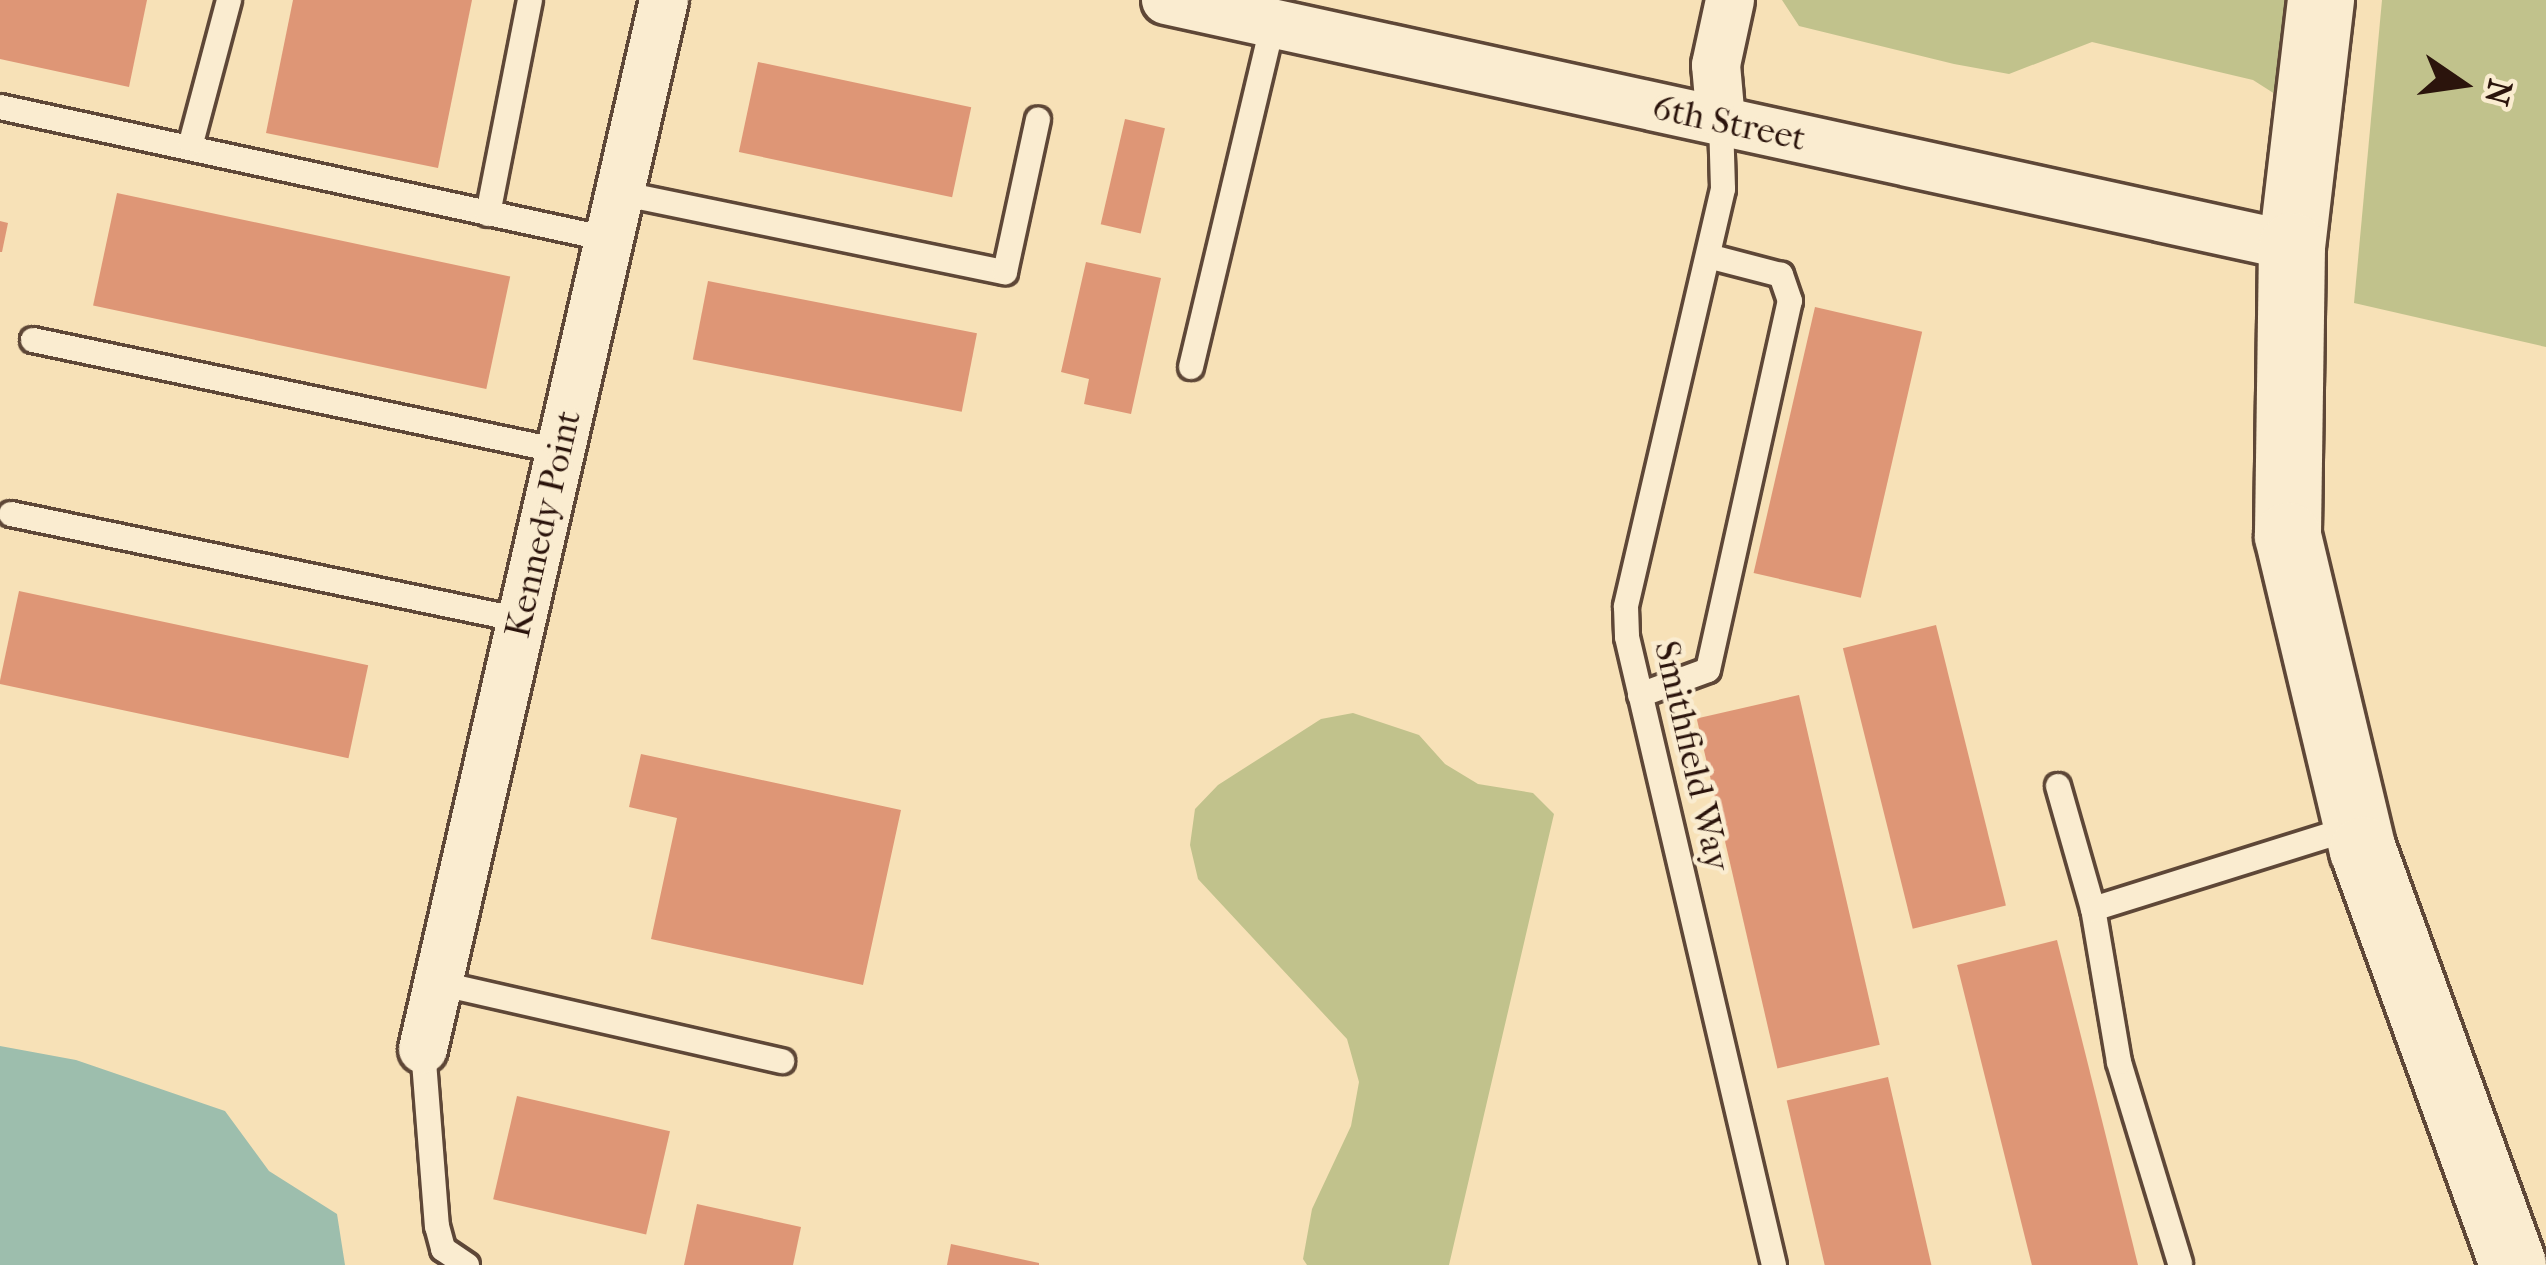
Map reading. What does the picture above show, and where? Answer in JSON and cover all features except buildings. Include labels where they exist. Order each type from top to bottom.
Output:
[{"type":"main road","points":[[2321,0],[2292,246],[2288,536],[2357,827],[2513,1265]]},
{"type":"street","name":"Kennedy Point","points":[[423,1049],[664,0]]},
{"type":"street","name":"6th Street","points":[[1166,0],[2292,246]]},
{"type":"street","points":[[1721,121],[1716,64],[1730,0]]},
{"type":"lane","points":[[191,143],[229,0]]},
{"type":"lane","points":[[488,214],[530,0]]},
{"type":"lane","points":[[1192,367],[1273,23]]},
{"type":"lane","points":[[0,107],[191,143],[608,239]]},
{"type":"lane","points":[[619,193],[1005,272],[1038,120]]},
{"type":"lane","name":"Smithfield Way","points":[[1721,121],[1723,189],[1626,607],[1640,695],[1774,1265]]},
{"type":"lane","points":[[1640,695],[1708,670],[1790,301],[1781,275],[1708,256]]},
{"type":"lane","points":[[33,340],[560,451]]},
{"type":"lane","points":[[11,514],[521,620]]},
{"type":"lane","points":[[2058,786],[2092,909],[2119,1062],[2180,1263]]},
{"type":"lane","points":[[2092,909],[2357,827]]},
{"type":"lane","points":[[438,983],[782,1061]]},
{"type":"lane","points":[[423,1049],[437,1226],[443,1249],[466,1265]]},
{"type":"green space","points":[[1782,0],[2298,0],[2286,101],[2253,80],[2092,42],[2009,74],[1954,64],[1799,26]]},
{"type":"green space","points":[[2382,0],[2546,0],[2546,347],[2354,303]]},
{"type":"green space","points":[[1353,713],[1419,735],[1445,764],[1478,784],[1533,793],[1554,814],[1449,1265],[1307,1265],[1303,1259],[1312,1209],[1351,1126],[1359,1082],[1347,1039],[1198,879],[1190,845],[1195,809],[1218,785],[1321,719]]},
{"type":"shaded area","points":[[0,1046],[76,1060],[225,1111],[269,1171],[337,1214],[345,1265],[0,1265]]}]
